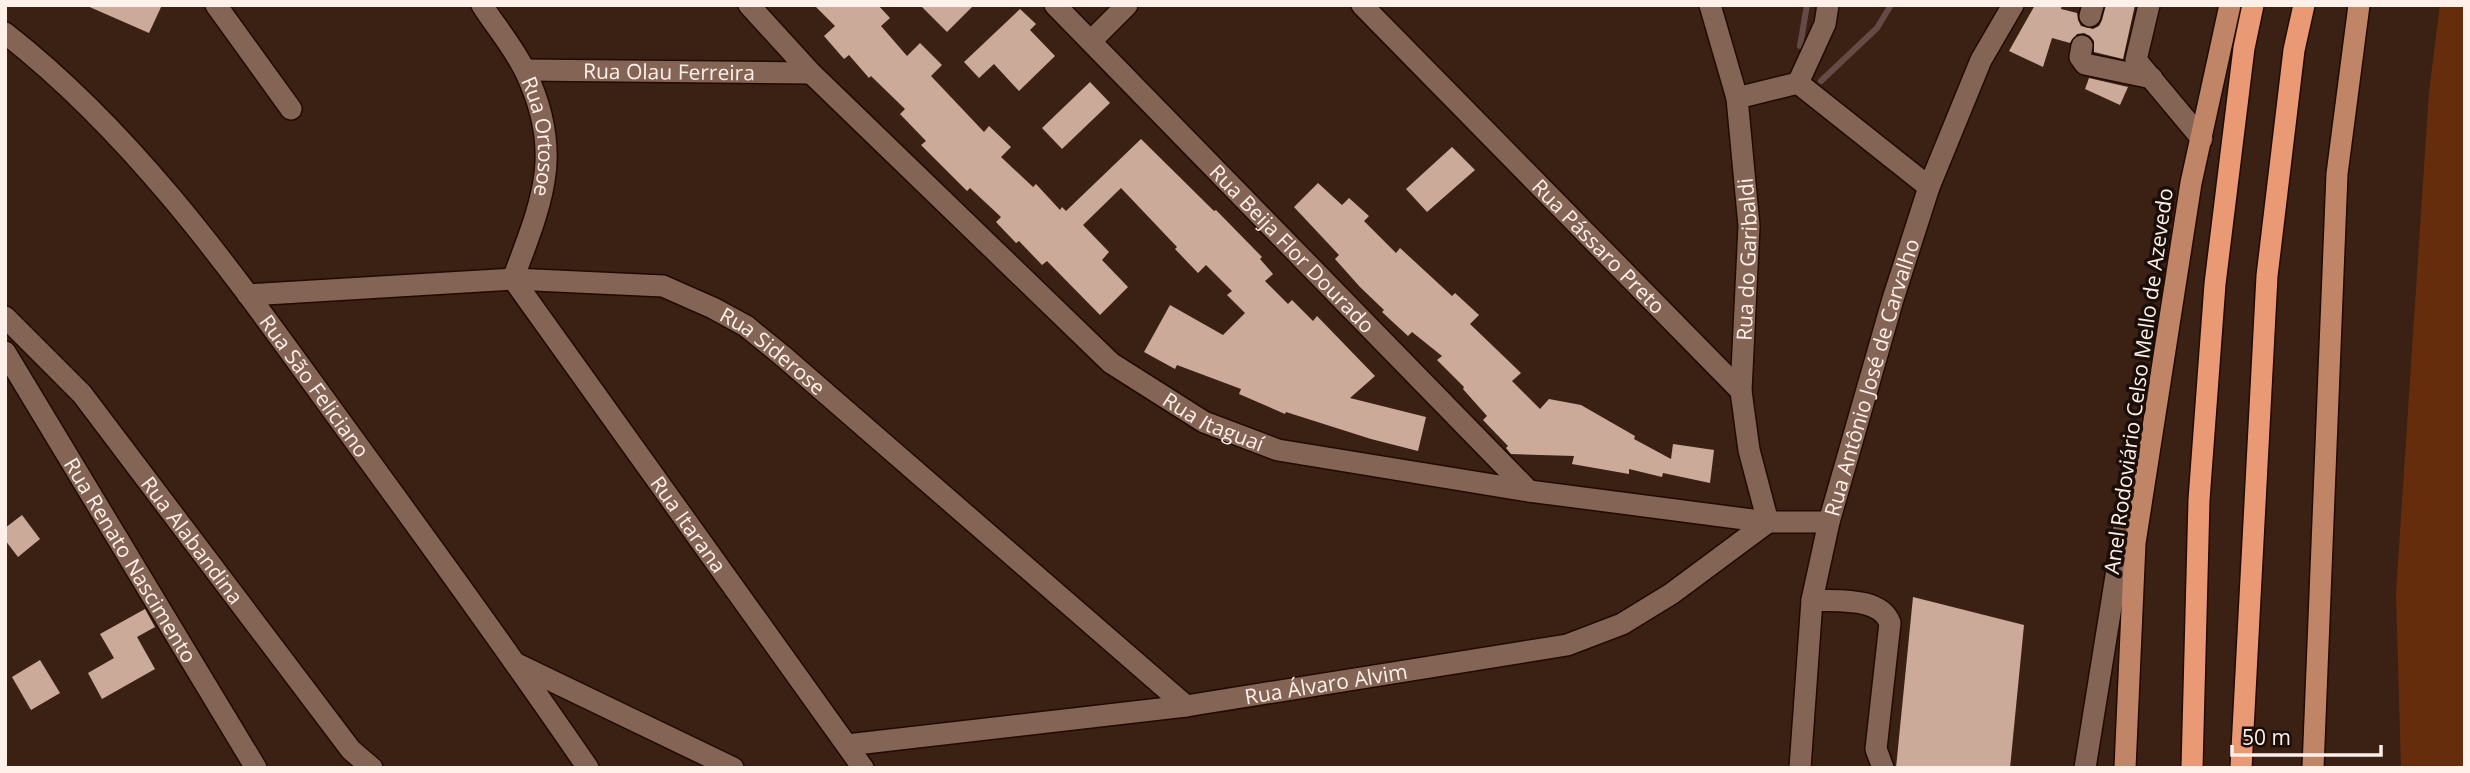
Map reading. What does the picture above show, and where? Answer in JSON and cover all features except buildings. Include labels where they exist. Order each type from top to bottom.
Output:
[{"type":"highway","points":[[2192,768],[2199,500],[2215,284],[2244,48],[2253,5]]},
{"type":"highway","points":[[2241,768],[2267,276],[2294,50],[2304,5]]},
{"type":"main road","name":"Anel Rodoviário Celso Mello de Azevedo","points":[[2125,768],[2136,543],[2191,183],[2230,5]]},
{"type":"main road","points":[[2313,768],[2337,174],[2359,5]]},
{"type":"street","points":[[216,5],[291,109]]},
{"type":"street","name":"Rua Ortosoe","points":[[482,5],[525,70],[542,111],[548,151],[545,181],[533,226],[513,279]]},
{"type":"street","name":"Rua Itaguaí","points":[[749,5],[811,73],[1111,363],[1204,422],[1278,450],[1529,491],[1769,522],[1829,522]]},
{"type":"street","name":"Rua Beija Flor Dourado","points":[[1055,5],[1529,491]]},
{"type":"street","points":[[1091,41],[1127,5]]},
{"type":"street","name":"Rua Pássaro Preto","points":[[1362,5],[1741,391]]},
{"type":"street","name":"Rua do Garibaldi","points":[[1710,5],[1737,97],[1749,226],[1741,391]]},
{"type":"street","points":[[1798,83],[1825,24],[1828,5]]},
{"type":"street","name":"Rua Antônio José de Carvalho","points":[[1800,768],[1812,600],[1829,522],[1893,299],[1929,187],[1981,60],[2013,5]]},
{"type":"street","points":[[2149,5],[2136,60],[2202,139]]},
{"type":"street","name":"Rua São Feliciano","points":[[5,33],[44,64],[149,169],[248,295],[517,664],[588,768]]},
{"type":"street","points":[[2082,46],[2080,57],[2085,64],[2152,78]]},
{"type":"street","name":"Rua Olau Ferreira","points":[[525,70],[811,73]]},
{"type":"street","points":[[1737,97],[1798,83]]},
{"type":"street","points":[[1798,83],[1929,187]]},
{"type":"street","name":"Rua Siderose","points":[[248,295],[513,279],[663,286],[746,326],[1186,706]]},
{"type":"street","name":"Rua Itarana","points":[[513,279],[863,768]]},
{"type":"street","name":"Rua Alabandina","points":[[5,317],[82,394],[351,751],[372,768]]},
{"type":"street","name":"Rua Renato Nascimento","points":[[5,352],[256,768]]},
{"type":"street","points":[[1741,391],[1749,450],[1769,522]]},
{"type":"street","points":[[2085,768],[2125,520],[2145,479]]},
{"type":"street","name":"Rua Álvaro Alvim","points":[[847,745],[1186,706],[1567,645],[1631,618],[1671,594],[1769,522]]},
{"type":"street","points":[[1812,600],[1877,607],[1888,617],[1890,623],[1876,749],[1883,768]]},
{"type":"street","points":[[517,664],[733,768]]},
{"type":"shaded area","points":[[2440,5],[2465,5],[2465,768],[2401,768],[2396,593],[2429,92]]},
{"type":"waterway","points":[[1800,46],[1807,5]]},
{"type":"waterway","points":[[1821,81],[1877,28],[1891,5]]}]
